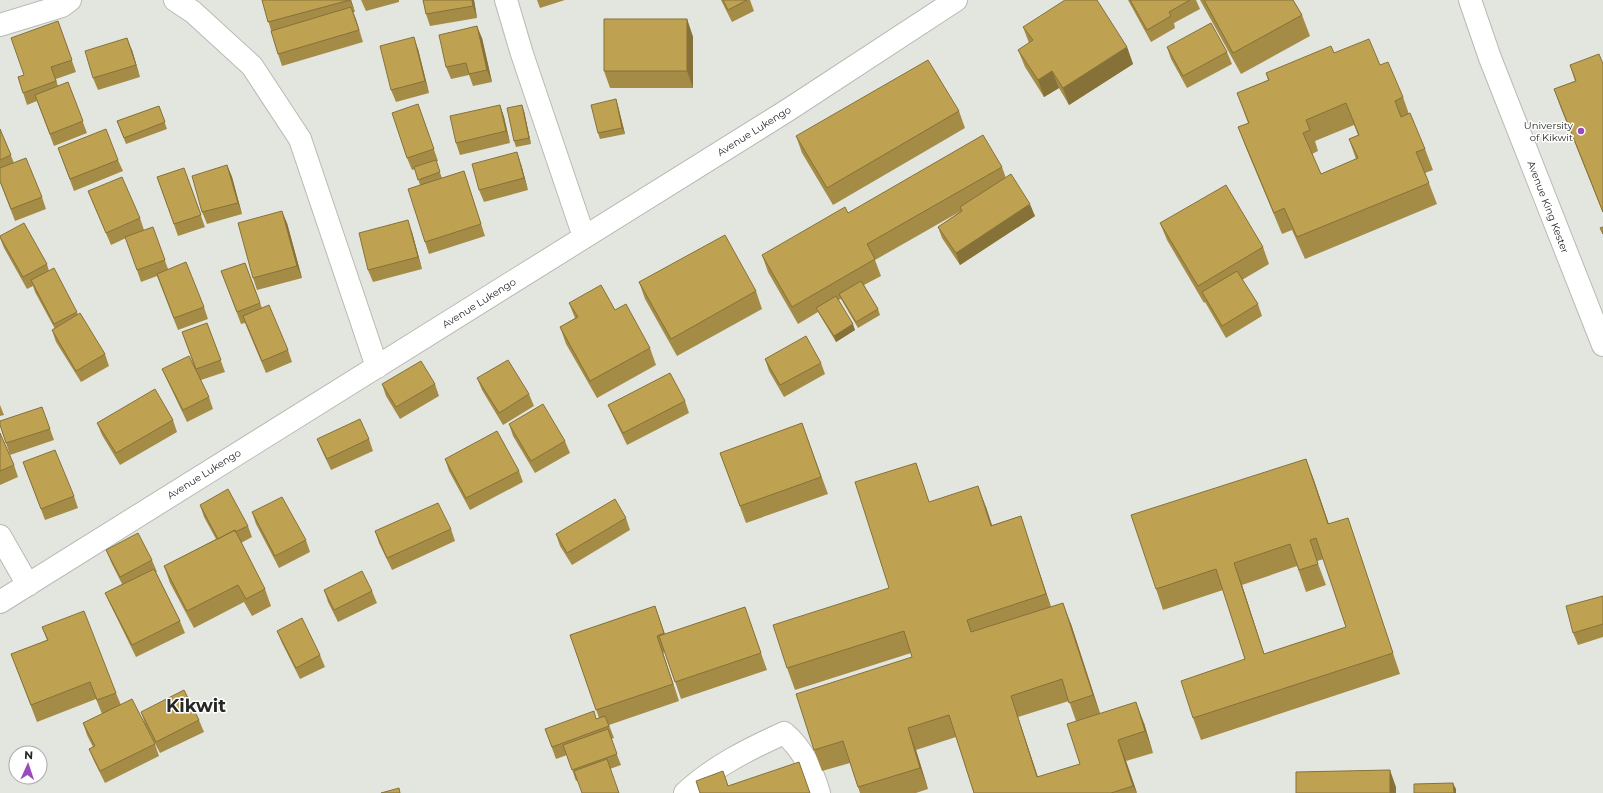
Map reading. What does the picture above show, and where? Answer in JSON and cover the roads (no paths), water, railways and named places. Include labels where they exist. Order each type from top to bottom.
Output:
[{"type":"street","points":[[0,25],[62,6],[70,0]]},
{"type":"street","points":[[175,0],[193,12],[252,66],[300,139],[377,367]]},
{"type":"street","points":[[506,0],[522,54],[584,237]]},
{"type":"street","name":"Avenue Lukengo","points":[[0,602],[788,110],[956,0]]},
{"type":"street","name":"Avenue King Kester","points":[[1470,0],[1490,58],[1603,346]]},
{"type":"street","points":[[0,536],[28,585]]},
{"type":"street","points":[[685,793],[698,781],[739,754],[784,732],[796,742],[811,769],[819,793]]},
{"type":"place","name":"University of Kikwit","points":[[1581,131]]},
{"type":"district","name":"Kikwit","points":[[196,706]]}]
